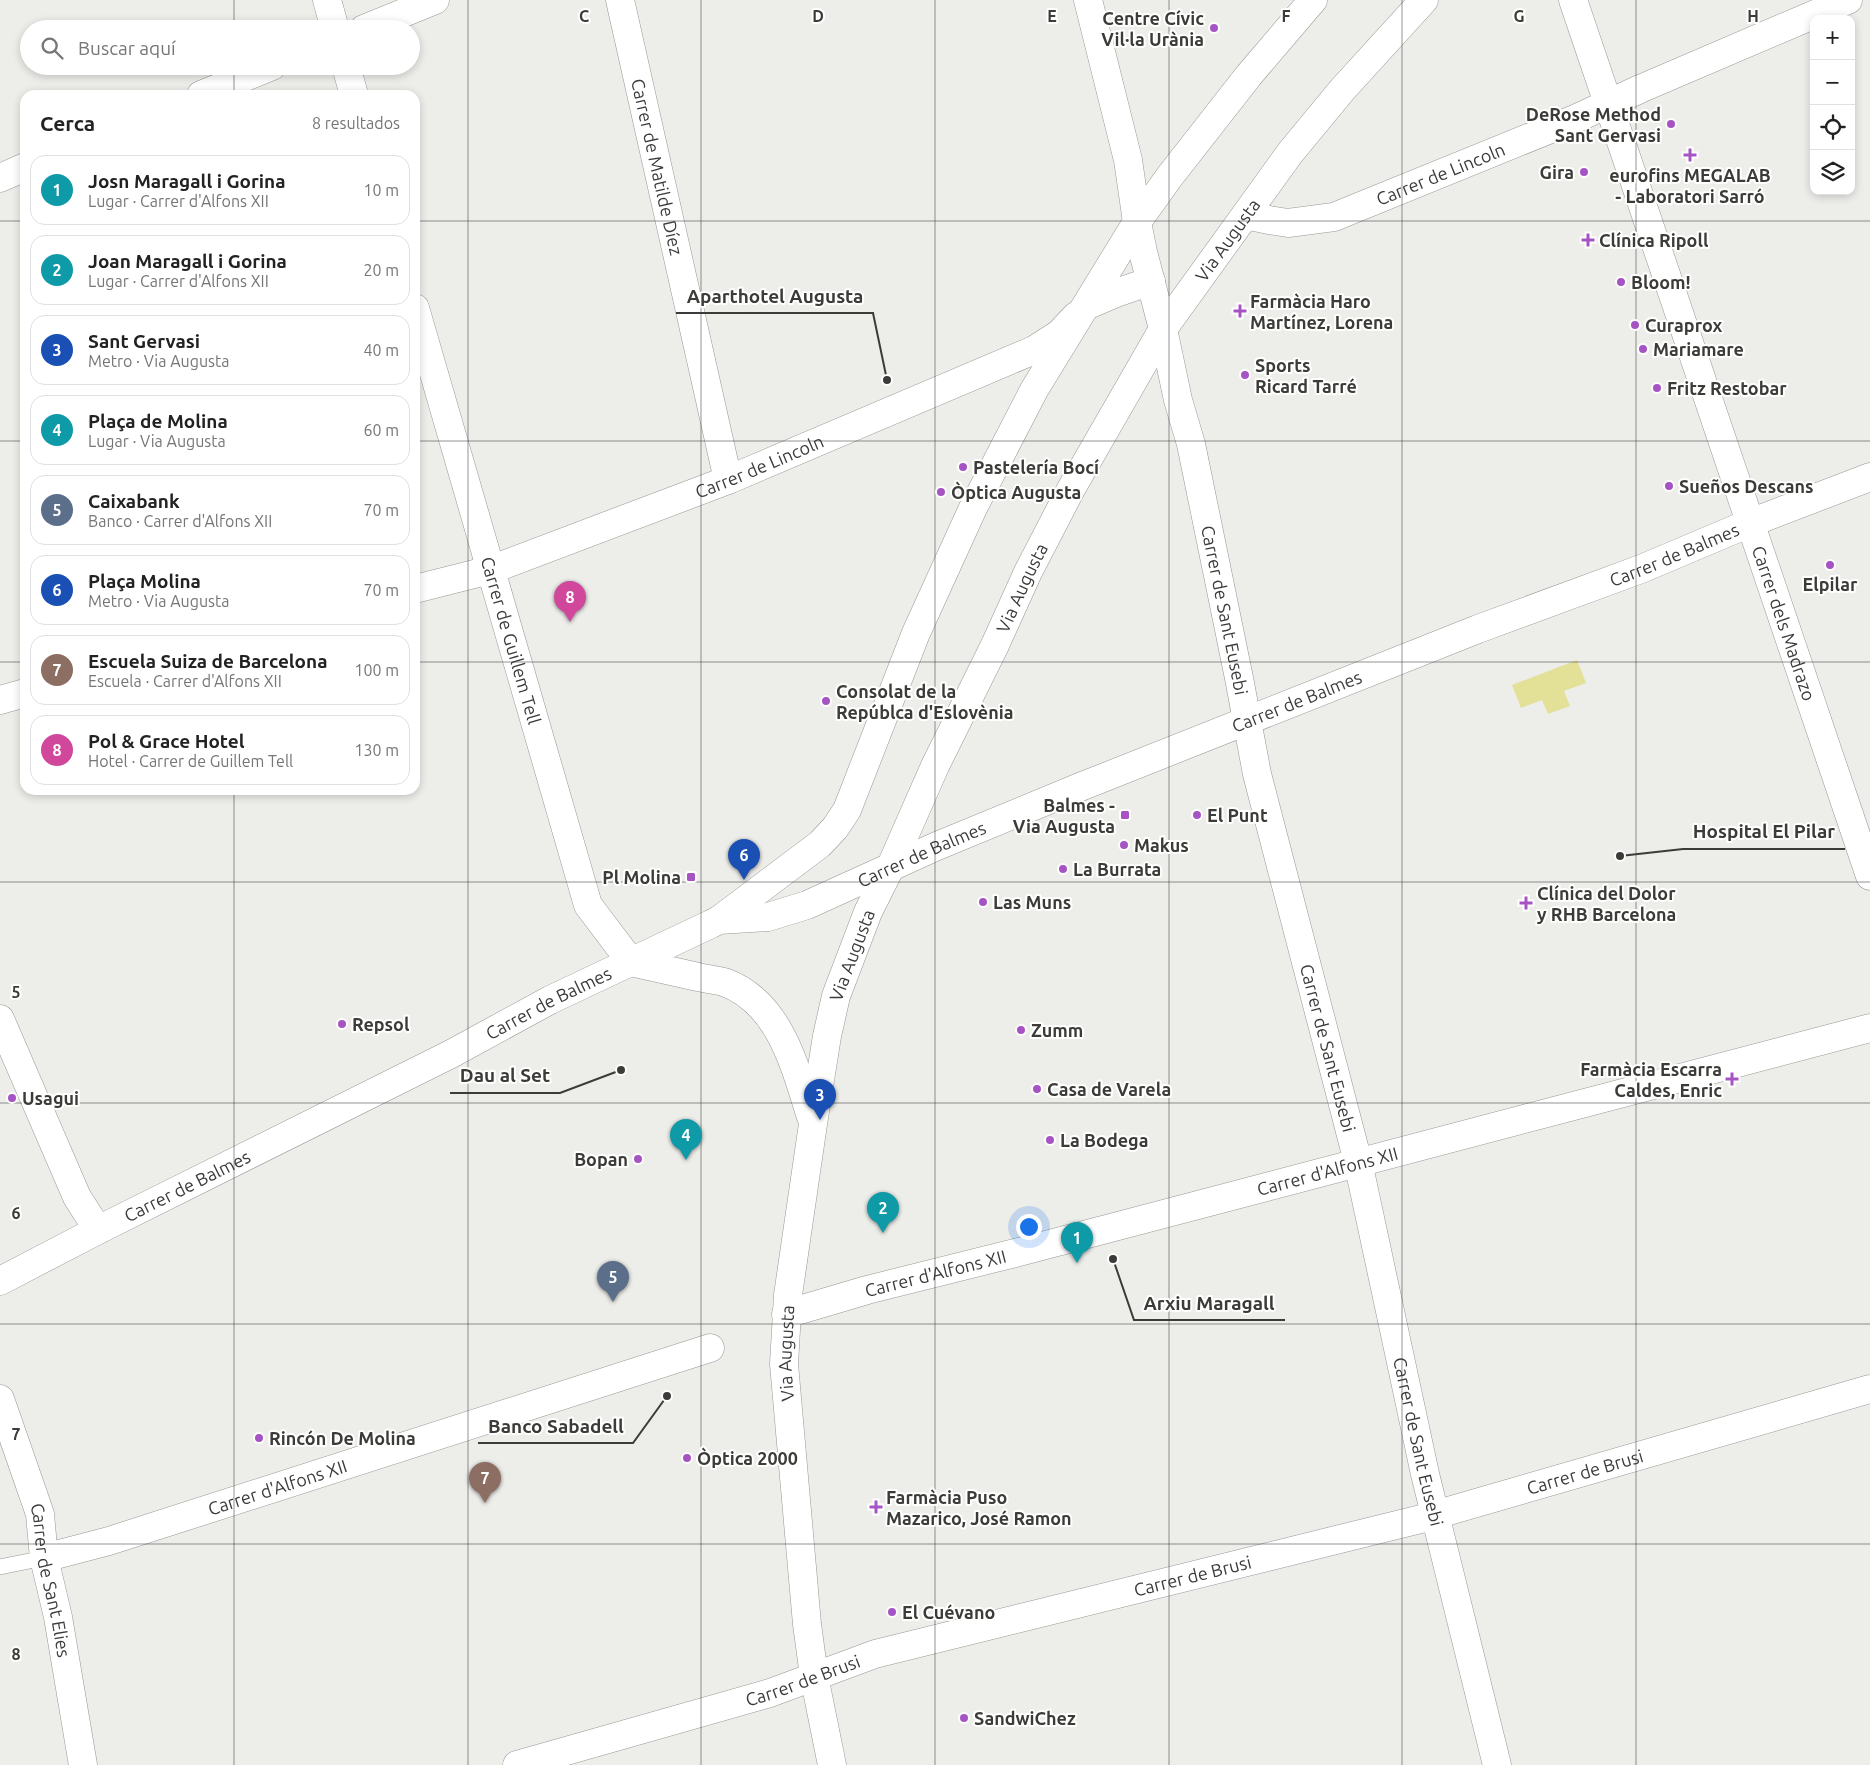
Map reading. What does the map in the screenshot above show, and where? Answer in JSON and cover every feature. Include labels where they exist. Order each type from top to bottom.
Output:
[{"type":"street","points":[[327,0],[333,20]]},
{"type":"street","points":[[386,20],[435,0]]},
{"type":"street","name":"Carrer de Matilde Díez","points":[[620,0],[728,480]]},
{"type":"street","points":[[1088,0],[1128,160],[1138,222]]},
{"type":"street","points":[[719,920],[820,844],[835,828],[847,810],[916,632],[973,508],[1034,390],[1138,222],[1170,176],[1249,76],[1313,0]]},
{"type":"street","name":"Via Augusta","points":[[832,1765],[814,1676],[807,1624],[784,1364],[786,1314],[813,1124],[827,1036],[836,996],[868,912],[891,866],[935,766],[1037,555],[1071,489],[1163,329],[1290,153],[1342,90],[1424,0]]},
{"type":"street","name":"Carrer dels Madrazo","points":[[1573,0],[1870,876]]},
{"type":"street","name":"Carrer de Lincoln","points":[[1246,215],[1288,223],[1334,217],[1575,119],[1848,0]]},
{"type":"street","points":[[213,90],[250,75]]},
{"type":"street","points":[[348,75],[353,90]]},
{"type":"street","points":[[0,178],[20,169]]},
{"type":"street","name":"Carrer de Sant Eusebi","points":[[1138,222],[1143,252],[1163,329],[1178,400],[1191,444],[1257,774],[1358,1162],[1435,1514],[1497,1765]]},
{"type":"street","points":[[1086,306],[1151,281]]},
{"type":"street","name":"Carrer de Lincoln","points":[[420,588],[490,570],[728,480],[1034,350],[1059,334],[1086,306]]},
{"type":"street","name":"Carrer de Guillem Tell","points":[[420,325],[588,905],[631,962]]},
{"type":"street","name":"Carrer de Balmes","points":[[0,1281],[451,1054],[550,1000],[719,920],[768,917],[807,905],[891,866],[1071,791],[1478,629],[1641,569],[1750,523],[1870,477]]},
{"type":"street","points":[[0,700],[20,694]]},
{"type":"street","points":[[631,962],[723,982],[744,992],[762,1006],[781,1035],[801,1084],[813,1124]]},
{"type":"street","points":[[0,1020],[77,1197],[98,1230]]},
{"type":"street","name":"Carrer d'Alfons XII","points":[[786,1314],[867,1290],[1023,1251],[1870,1028]]},
{"type":"street","name":"Carrer d'Alfons XII","points":[[44,1558],[109,1541],[710,1348]]},
{"type":"street","name":"Carrer de Brusi","points":[[517,1765],[770,1693],[875,1654],[1412,1521],[1870,1389]]},
{"type":"street","name":"Carrer de Sant Elies","points":[[0,1399],[40,1514],[44,1558],[58,1617],[84,1765]]},
{"type":"lane","points":[[0,1566],[44,1558]]},
{"type":"shaded area","points":[[1577,660],[1586,683],[1564,691],[1570,706],[1548,714],[1542,700],[1521,708],[1512,685]]},
{"type":"place","name":"Centre Cívic Vil·la Urània","points":[[1214,28]]},
{"type":"place","name":"DeRose Method Sant Gervasi","points":[[1671,124]]},
{"type":"place","name":"eurofins MEGALAB - Laboratori Sarró","points":[[1690,155]]},
{"type":"place","name":"Gira","points":[[1584,172]]},
{"type":"place","name":"Clínica Ripoll","points":[[1588,240]]},
{"type":"place","name":"Bloom!","points":[[1621,282]]},
{"type":"place","name":"Farmàcia Haro Martínez, Lorena","points":[[1240,311]]},
{"type":"place","name":"Curaprox","points":[[1635,325]]},
{"type":"place","name":"Mariamare","points":[[1643,349]]},
{"type":"place","name":"Sports Ricard Tarré","points":[[1245,375]]},
{"type":"place","name":"Aparthotel Augusta","points":[[887,380]]},
{"type":"place","name":"Fritz Restobar","points":[[1657,388]]},
{"type":"place","name":"Pastelería Bocí","points":[[963,467]]},
{"type":"place","name":"Sueños Descans","points":[[1669,486]]},
{"type":"place","name":"Òptica Augusta","points":[[941,492]]},
{"type":"place","name":"Elpilar","points":[[1830,565]]},
{"type":"place","name":"Pol & Grace Hotel","points":[[570,622]]},
{"type":"place","name":"Consolat de la Repúblca d'Eslovènia","points":[[826,701]]},
{"type":"place","name":"Balmes - Via Augusta","points":[[1125,815]]},
{"type":"place","name":"El Punt","points":[[1197,815]]},
{"type":"place","name":"Makus","points":[[1124,845]]},
{"type":"place","name":"Hospital El Pilar","points":[[1620,856]]},
{"type":"place","name":"La Burrata","points":[[1063,869]]},
{"type":"place","name":"Pl Molina","points":[[691,877]]},
{"type":"place","name":"Plaça Molina","points":[[744,880]]},
{"type":"place","name":"Las Muns","points":[[983,902]]},
{"type":"place","name":"Clínica del Dolor y RHB Barcelona","points":[[1526,903]]},
{"type":"place","name":"Repsol","points":[[342,1024]]},
{"type":"place","name":"Zumm","points":[[1021,1030]]},
{"type":"place","name":"Dau al Set","points":[[621,1070]]},
{"type":"place","name":"Farmàcia Escarra Caldes, Enric","points":[[1732,1079]]},
{"type":"place","name":"Casa de Varela","points":[[1037,1089]]},
{"type":"place","name":"Usagui","points":[[12,1098]]},
{"type":"place","name":"Sant Gervasi","points":[[820,1120]]},
{"type":"place","name":"La Bodega","points":[[1050,1140]]},
{"type":"place","name":"Bopan","points":[[638,1159]]},
{"type":"place","name":"Plaça de Molina","points":[[686,1160]]},
{"type":"place","name":"Joan Maragall i Gorina","points":[[883,1233]]},
{"type":"place","name":"Arxiu Maragall","points":[[1113,1259]]},
{"type":"place","name":"Josn Maragall i Gorina","points":[[1077,1263]]},
{"type":"place","name":"Caixabank","points":[[613,1302]]},
{"type":"place","name":"Banco Sabadell","points":[[667,1396]]},
{"type":"place","name":"Rincón De Molina","points":[[259,1438]]},
{"type":"place","name":"Òptica 2000","points":[[687,1458]]},
{"type":"place","name":"Escuela Suiza de Barcelona","points":[[485,1503]]},
{"type":"place","name":"Farmàcia Puso Mazarico, José Ramon","points":[[876,1507]]},
{"type":"place","name":"El Cuévano","points":[[892,1612]]},
{"type":"place","name":"SandwiChez","points":[[964,1718]]}]
